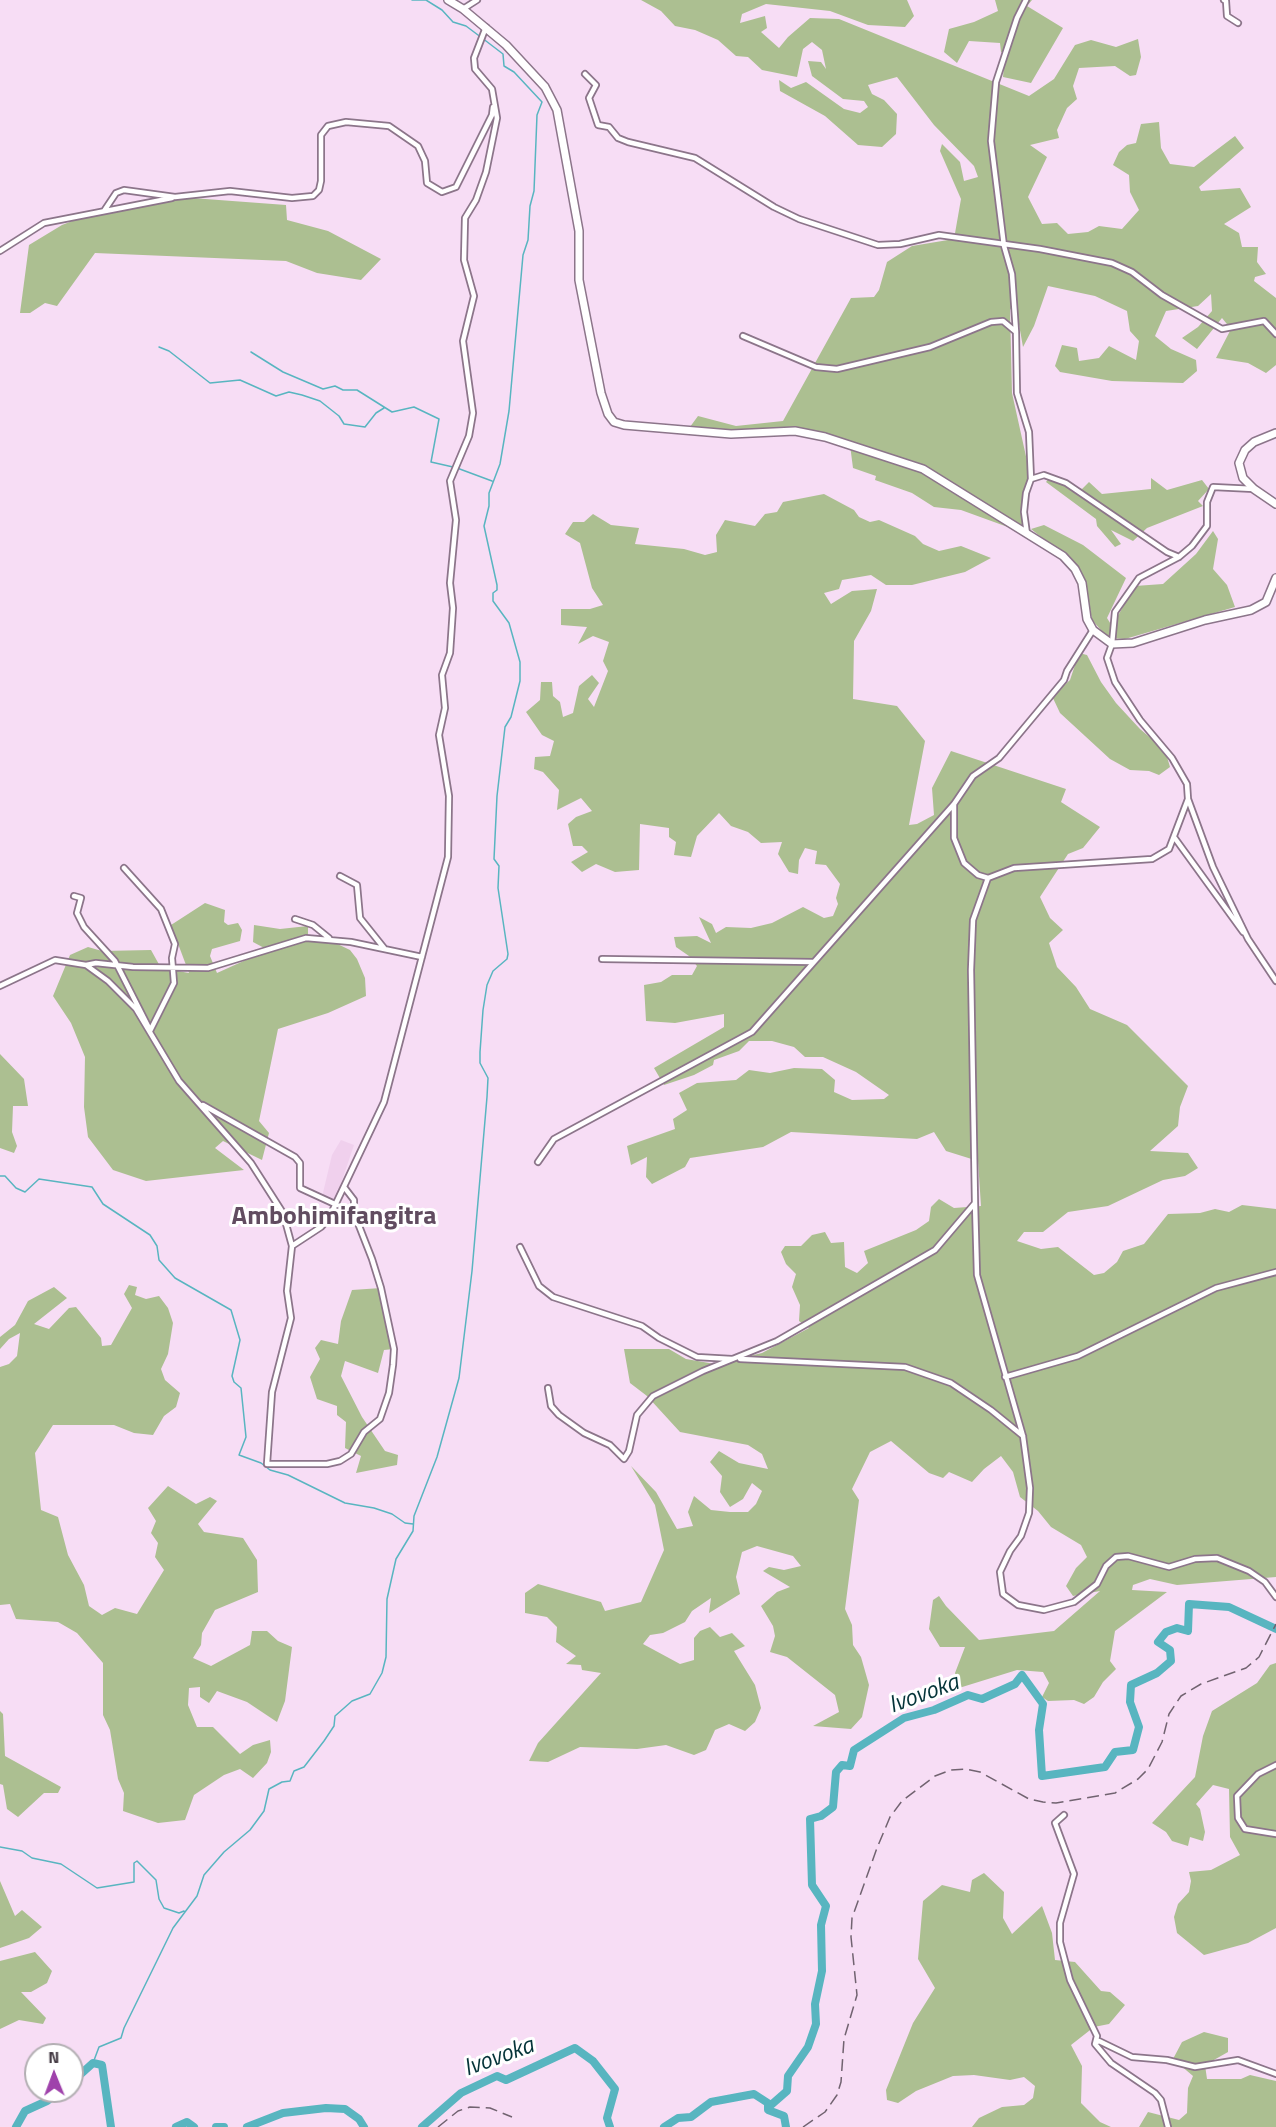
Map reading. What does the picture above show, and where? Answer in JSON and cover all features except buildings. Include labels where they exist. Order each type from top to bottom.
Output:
[{"type":"main road","points":[[447,0],[463,9],[484,33],[545,87],[557,111],[579,231],[579,280],[601,393],[608,414],[614,422],[624,425],[716,434],[756,435],[795,430],[825,437],[923,469],[1063,556],[1075,569],[1082,583],[1087,619],[1093,630],[1112,644],[1133,643],[1205,620],[1251,610],[1266,602],[1276,578]]},
{"type":"main road","points":[[1276,433],[1254,442],[1245,450],[1239,463],[1243,477],[1254,489],[1276,504]]},
{"type":"street","points":[[463,9],[477,0]]},
{"type":"street","points":[[1026,0],[1017,18],[996,82],[991,141],[1004,246],[1012,274],[1017,393],[1029,432],[1031,478],[1024,512],[1027,534]]},
{"type":"street","points":[[1224,0],[1227,16],[1238,23]]},
{"type":"street","points":[[292,1246],[321,1227],[337,1205],[384,1102],[448,857],[450,796],[439,735],[445,708],[442,675],[450,653],[453,608],[450,583],[451,555],[456,542],[456,520],[450,481],[469,436],[473,412],[463,341],[474,296],[464,260],[465,218],[476,200],[486,172],[497,118],[492,90],[475,69],[474,58],[484,33]]},
{"type":"street","points":[[585,74],[596,85],[589,98],[598,125],[609,127],[618,138],[628,142],[694,158],[774,207],[799,219],[878,244],[900,244],[939,235],[1004,246],[1040,249],[1112,263],[1132,272],[1162,295],[1222,329],[1264,321],[1276,334]]},
{"type":"street","points":[[0,251],[44,223],[175,197],[230,191],[292,198],[313,196],[319,190],[321,181],[321,135],[328,126],[346,122],[389,126],[418,146],[425,161],[427,183],[442,192],[456,187],[492,115],[495,98]]},
{"type":"street","points":[[104,211],[116,193],[124,190],[175,197]]},
{"type":"street","points":[[743,336],[816,367],[837,369],[930,347],[991,322],[1003,321],[1016,332]]},
{"type":"street","points":[[1031,478],[1044,475],[1066,483],[1159,547],[1179,557]]},
{"type":"street","points":[[1248,939],[1213,867],[1188,800],[1187,784],[1172,758],[1140,720],[1115,682],[1107,658],[1112,644],[1115,612],[1139,578],[1179,557],[1192,546],[1207,526],[1207,502],[1213,487],[1254,489]]},
{"type":"street","points":[[538,1162],[554,1139],[752,1032],[954,804],[973,776],[999,758],[1064,680],[1067,671],[1093,630]]},
{"type":"street","points":[[954,804],[954,838],[964,863],[978,875],[988,878],[1014,868],[1152,860],[1169,849],[1188,800]]},
{"type":"street","points":[[1174,837],[1276,981]]},
{"type":"street","points":[[124,868],[161,909],[175,944],[172,958],[174,968],[171,992],[150,1031]]},
{"type":"street","points":[[340,876],[357,885],[360,918],[385,949]]},
{"type":"street","points":[[988,878],[973,920],[971,970],[978,1275],[1023,1436],[1030,1488],[1029,1513],[1021,1536],[1010,1551],[1000,1572],[1004,1594],[1018,1605],[1044,1610],[1074,1602],[1097,1584],[1116,1557],[1128,1556],[1169,1567],[1195,1559],[1218,1558],[1250,1571],[1265,1582],[1276,1597]]},
{"type":"street","points":[[74,896],[81,898],[77,913],[84,927],[103,945],[117,966],[146,1018],[150,1031]]},
{"type":"street","points":[[295,919],[313,925],[330,939]]},
{"type":"street","points":[[0,986],[55,960],[86,965],[96,963],[174,968],[217,967],[306,938],[330,939],[422,957]]},
{"type":"street","points":[[602,959],[813,962]]},
{"type":"street","points":[[86,965],[136,1009],[178,1081],[266,1184],[283,1213],[292,1246],[287,1291],[291,1318],[272,1392],[267,1464],[327,1464],[340,1461],[351,1454],[364,1432],[380,1419],[389,1393],[394,1349],[381,1288],[354,1213],[354,1200],[344,1187]]},
{"type":"street","points":[[198,1102],[295,1157],[300,1163],[300,1188],[337,1205]]},
{"type":"street","points":[[548,1388],[551,1406],[559,1415],[585,1433],[610,1445],[624,1459],[629,1451],[637,1415],[652,1396],[704,1371],[777,1341],[935,1250],[975,1203]]},
{"type":"street","points":[[520,1247],[539,1286],[553,1297],[642,1326],[659,1338],[697,1357],[905,1367],[951,1383],[991,1410],[1023,1436]]},
{"type":"street","points":[[1005,1377],[1078,1356],[1216,1288],[1276,1272]]},
{"type":"street","points":[[1276,1765],[1258,1774],[1237,1796],[1238,1818],[1245,1829],[1276,1834]]},
{"type":"street","points":[[1064,1815],[1055,1823],[1074,1874],[1060,1923],[1060,1942],[1070,1980],[1097,2036],[1095,2044]]},
{"type":"street","points":[[1095,2044],[1099,2041],[1132,2057],[1167,2060],[1195,2067],[1238,2060],[1276,2074]]},
{"type":"street","points":[[1095,2044],[1111,2062],[1155,2092],[1161,2100],[1168,2127]]},
{"type":"shaded area","points":[[341,1140],[354,1145],[335,1201],[322,1197],[332,1155]]},
{"type":"green space","points":[[641,0],[907,0],[914,16],[905,27],[868,25],[830,11],[766,4],[742,14],[740,23],[765,16],[767,28],[761,32],[779,48],[810,18],[839,19],[1029,96],[1054,79],[1075,45],[1091,40],[1116,47],[1138,39],[1141,57],[1136,75],[1130,76],[1115,66],[1079,68],[1073,86],[1077,99],[1067,108],[1057,130],[1059,138],[1030,145],[1047,157],[1028,197],[1042,224],[1057,223],[1068,234],[1088,232],[1099,226],[1122,229],[1139,210],[1130,192],[1129,175],[1113,165],[1119,152],[1127,145],[1136,143],[1141,124],[1159,122],[1161,148],[1170,164],[1194,167],[1235,136],[1244,148],[1199,187],[1201,191],[1240,188],[1251,207],[1224,224],[1239,233],[1242,247],[1258,247],[1257,262],[1266,274],[1255,277],[1254,281],[1276,298],[1276,365],[1266,373],[1248,363],[1216,358],[1231,329],[1222,318],[1197,349],[1182,338],[1198,327],[1212,311],[1211,294],[1198,306],[1166,311],[1155,336],[1171,349],[1196,360],[1197,371],[1183,383],[1112,381],[1060,372],[1055,366],[1062,345],[1077,348],[1079,361],[1099,358],[1109,346],[1136,360],[1139,341],[1130,331],[1127,311],[1095,296],[1048,286],[1034,326],[1023,347],[1015,302],[1010,310],[1012,393],[1031,479],[1024,512],[1027,534],[961,510],[934,507],[912,493],[875,480],[876,476],[853,468],[850,445],[825,437],[687,431],[698,416],[736,426],[783,421],[851,298],[874,297],[879,290],[887,262],[912,246],[954,239],[961,199],[940,151],[942,144],[960,162],[964,181],[978,177],[974,166],[934,125],[897,77],[868,85],[872,94],[884,100],[897,114],[896,134],[882,147],[858,145],[825,116],[780,91],[779,80],[791,88],[806,82],[844,109],[860,113],[868,107],[864,101],[843,99],[812,76],[808,61],[821,62],[826,69],[822,50],[812,42],[803,49],[797,77],[762,70],[748,57],[736,56],[718,40],[695,30],[675,26],[661,11]]},
{"type":"green space","points":[[995,0],[1032,0],[1027,6],[1063,28],[1031,83],[1003,77],[1005,54],[1001,52],[1000,43],[969,41],[957,63],[944,52],[949,29],[974,22],[998,11]]},
{"type":"green space","points":[[192,198],[286,205],[287,220],[328,231],[381,259],[361,280],[317,273],[286,261],[95,253],[57,306],[45,303],[30,313],[20,313],[29,245],[62,225],[80,218],[138,205]]},
{"type":"green space","points":[[1050,477],[1082,489],[1089,482],[1102,494],[1151,489],[1151,478],[1167,490],[1202,480],[1209,489],[1198,501],[1203,506],[1147,528],[1133,541],[1111,530],[1121,544],[1115,547],[1097,526],[1096,519],[1046,482]]},
{"type":"green space","points":[[824,494],[854,510],[859,517],[870,522],[879,520],[915,536],[923,544],[939,551],[961,546],[991,558],[965,572],[912,585],[886,585],[871,575],[842,580],[839,589],[824,593],[831,604],[852,591],[877,589],[871,611],[854,641],[853,699],[897,706],[925,741],[909,825],[917,824],[934,815],[932,788],[951,751],[1066,789],[1061,802],[1100,827],[1083,848],[1068,854],[1040,897],[1050,918],[1063,930],[1049,943],[1057,967],[1076,987],[1090,1009],[1127,1025],[1188,1086],[1180,1107],[1178,1126],[1150,1151],[1188,1153],[1198,1168],[1185,1176],[1163,1180],[1108,1206],[1068,1212],[1043,1232],[1024,1232],[1017,1241],[1041,1249],[1058,1247],[1094,1275],[1104,1273],[1117,1262],[1123,1251],[1144,1244],[1168,1214],[1200,1213],[1215,1209],[1229,1212],[1242,1205],[1276,1209],[1276,1577],[1177,1585],[1150,1579],[1133,1585],[1132,1590],[1167,1592],[1115,1631],[1110,1661],[1116,1669],[1103,1682],[1094,1697],[1084,1704],[1074,1700],[1048,1701],[1042,1697],[1049,1683],[1043,1672],[1017,1670],[959,1688],[955,1673],[965,1647],[940,1647],[929,1629],[933,1600],[939,1596],[979,1640],[1054,1631],[1100,1591],[1073,1596],[1066,1586],[1076,1568],[1087,1557],[1081,1545],[1051,1527],[1038,1511],[1020,1497],[1013,1472],[1001,1456],[972,1482],[949,1472],[943,1478],[929,1473],[891,1441],[870,1452],[852,1489],[859,1500],[845,1609],[852,1625],[853,1645],[861,1657],[869,1685],[862,1717],[851,1729],[813,1726],[839,1712],[835,1695],[787,1657],[770,1652],[775,1636],[773,1626],[761,1606],[777,1592],[790,1587],[763,1571],[769,1567],[784,1570],[801,1566],[793,1556],[757,1546],[742,1552],[736,1577],[740,1594],[709,1613],[711,1598],[692,1611],[685,1622],[663,1633],[650,1635],[643,1644],[680,1664],[694,1660],[694,1638],[700,1631],[710,1627],[720,1637],[732,1633],[745,1646],[734,1651],[755,1685],[761,1708],[755,1722],[745,1731],[729,1724],[715,1730],[706,1750],[694,1755],[666,1745],[637,1749],[580,1747],[548,1762],[529,1761],[538,1743],[601,1673],[582,1670],[581,1665],[566,1664],[576,1656],[556,1642],[557,1627],[547,1617],[525,1613],[525,1593],[538,1584],[601,1602],[605,1611],[641,1602],[664,1550],[655,1505],[631,1466],[656,1492],[677,1529],[693,1526],[688,1512],[694,1496],[711,1510],[748,1512],[756,1504],[762,1491],[752,1483],[743,1499],[730,1507],[720,1492],[722,1476],[710,1462],[719,1451],[739,1463],[768,1469],[762,1454],[748,1445],[680,1432],[647,1396],[630,1383],[624,1349],[669,1349],[686,1359],[715,1364],[762,1353],[809,1328],[799,1321],[800,1305],[792,1287],[796,1274],[786,1264],[781,1252],[785,1246],[801,1246],[812,1235],[825,1232],[831,1243],[844,1242],[845,1267],[857,1273],[868,1263],[864,1251],[916,1230],[929,1221],[931,1207],[939,1199],[954,1208],[981,1206],[978,1161],[946,1151],[934,1132],[917,1139],[791,1132],[763,1147],[690,1158],[685,1167],[652,1184],[646,1177],[647,1157],[631,1165],[627,1146],[675,1129],[673,1119],[687,1110],[679,1093],[697,1083],[736,1080],[749,1070],[770,1073],[794,1068],[822,1069],[835,1080],[834,1092],[852,1100],[884,1099],[889,1095],[856,1072],[823,1057],[805,1057],[794,1047],[772,1041],[749,1041],[739,1051],[714,1060],[713,1065],[694,1075],[664,1085],[654,1068],[724,1027],[724,1014],[675,1023],[646,1021],[644,985],[661,982],[672,975],[692,975],[697,966],[689,956],[676,947],[674,937],[697,936],[711,943],[699,917],[712,924],[716,933],[726,927],[751,928],[772,923],[803,907],[824,918],[833,916],[838,904],[836,898],[840,884],[826,865],[815,864],[817,851],[805,848],[799,860],[798,874],[789,872],[778,854],[782,842],[761,843],[748,832],[731,826],[719,813],[697,836],[691,857],[674,855],[676,842],[669,837],[669,828],[640,824],[639,870],[615,872],[596,864],[582,872],[571,862],[588,852],[582,846],[573,846],[568,824],[576,817],[592,811],[581,798],[557,810],[559,790],[543,772],[534,769],[535,757],[550,756],[554,741],[542,735],[526,712],[540,700],[541,682],[552,682],[553,696],[560,702],[563,717],[573,713],[579,686],[592,675],[599,683],[588,699],[594,707],[608,671],[603,661],[609,642],[593,636],[578,644],[587,627],[561,625],[561,609],[590,609],[603,605],[592,588],[580,543],[565,534],[573,522],[584,522],[593,514],[611,525],[639,528],[635,544],[684,549],[705,555],[717,552],[716,535],[725,520],[755,526],[765,514],[777,512],[783,502]]},
{"type":"green space","points":[[1044,525],[1083,545],[1126,578],[1107,618],[1112,626],[1135,586],[1163,584],[1196,554],[1213,531],[1218,539],[1213,569],[1227,585],[1235,607],[1125,639],[1108,638],[1092,620],[1085,580],[1076,565],[1031,529]]},
{"type":"green space","points":[[1079,653],[1087,655],[1101,682],[1116,703],[1140,729],[1165,750],[1170,767],[1159,775],[1149,771],[1130,770],[1110,759],[1060,713],[1052,696],[1070,680]]},
{"type":"green space","points":[[205,903],[225,910],[224,922],[228,925],[238,923],[242,930],[240,941],[212,949],[210,956],[217,973],[268,950],[253,942],[254,925],[280,929],[308,926],[308,935],[327,939],[350,950],[357,959],[365,978],[366,996],[328,1013],[278,1029],[259,1121],[269,1133],[262,1160],[223,1141],[215,1148],[244,1170],[146,1181],[113,1170],[88,1137],[84,1107],[85,1057],[71,1023],[53,996],[70,955],[88,947],[102,951],[151,950],[161,968],[189,973],[171,925]]},
{"type":"green space","points":[[0,1054],[24,1079],[28,1106],[13,1106],[12,1132],[17,1146],[14,1153],[0,1148]]},
{"type":"green space","points":[[129,1285],[137,1287],[135,1295],[146,1299],[159,1296],[168,1308],[173,1323],[168,1354],[161,1369],[165,1380],[180,1393],[176,1407],[164,1416],[153,1435],[134,1433],[114,1425],[53,1425],[35,1453],[41,1510],[58,1517],[68,1555],[84,1585],[89,1606],[102,1615],[115,1608],[137,1614],[164,1570],[155,1557],[158,1543],[151,1533],[156,1521],[148,1508],[168,1486],[196,1504],[210,1497],[217,1501],[198,1524],[204,1532],[243,1538],[257,1560],[258,1592],[215,1610],[202,1633],[201,1645],[193,1658],[211,1666],[250,1645],[252,1631],[267,1631],[278,1641],[292,1647],[285,1701],[277,1722],[247,1702],[217,1691],[209,1703],[200,1697],[200,1687],[189,1688],[188,1705],[197,1727],[213,1727],[240,1754],[253,1745],[270,1740],[271,1752],[267,1763],[253,1778],[240,1769],[224,1775],[194,1795],[185,1820],[158,1823],[123,1811],[124,1793],[118,1779],[110,1730],[103,1715],[103,1663],[77,1633],[58,1622],[16,1619],[10,1604],[0,1605],[0,1367],[9,1364],[17,1356],[20,1333],[9,1339],[0,1349],[0,1337],[15,1325],[28,1301],[54,1287],[67,1298],[34,1324],[49,1329],[69,1308],[76,1307],[101,1338],[102,1346],[111,1345],[132,1308],[124,1294]]},
{"type":"green space","points":[[381,1288],[394,1349],[384,1350],[378,1373],[345,1361],[341,1376],[362,1417],[385,1451],[398,1455],[397,1465],[356,1473],[361,1456],[345,1448],[346,1422],[337,1415],[337,1406],[317,1399],[310,1377],[320,1359],[315,1348],[321,1340],[338,1344],[341,1321],[352,1290]]},
{"type":"green space","points":[[1276,1663],[1276,1928],[1248,1943],[1204,1955],[1177,1933],[1174,1917],[1178,1904],[1189,1892],[1191,1881],[1189,1872],[1211,1870],[1240,1855],[1230,1837],[1229,1789],[1213,1785],[1196,1804],[1200,1809],[1205,1832],[1203,1841],[1190,1837],[1188,1846],[1172,1841],[1166,1832],[1152,1823],[1195,1777],[1203,1736],[1212,1711],[1257,1683],[1270,1665]]},
{"type":"green space","points":[[0,1711],[3,1714],[5,1756],[61,1787],[58,1793],[44,1793],[18,1817],[7,1809],[3,1785],[0,1784]]},
{"type":"green space","points":[[984,1873],[1004,1892],[1003,1918],[1012,1934],[1042,1906],[1052,1933],[1055,1960],[1075,1962],[1101,1991],[1110,1992],[1125,2005],[1109,2024],[1094,2027],[1071,2045],[1082,2066],[1081,2103],[1100,2122],[1111,2127],[972,2127],[979,2118],[1002,2107],[1024,2105],[1033,2098],[1035,2086],[1024,2077],[1010,2080],[974,2075],[953,2076],[916,2091],[898,2103],[887,2100],[886,2090],[913,2023],[935,1988],[918,1959],[923,1901],[942,1885],[970,1892],[972,1880]]},
{"type":"green space","points":[[0,1881],[15,1916],[22,1910],[42,1927],[29,1938],[0,1948]]},
{"type":"green space","points":[[35,1952],[52,1971],[47,1983],[31,1992],[21,1992],[46,2018],[43,2024],[19,2020],[0,2029],[0,1961]]},
{"type":"green space","points":[[1204,2032],[1228,2038],[1228,2052],[1205,2065],[1207,2079],[1241,2079],[1250,2075],[1276,2081],[1276,2127],[1139,2127],[1148,2112],[1179,2120],[1187,2113],[1188,2088],[1193,2076],[1173,2059],[1182,2042]]},
{"type":"waterway","points":[[93,2063],[99,2047],[121,2038],[173,1928],[197,1896],[204,1875],[224,1852],[250,1830],[264,1811],[269,1789],[282,1782],[290,1781],[294,1771],[304,1767],[334,1726],[335,1716],[352,1701],[370,1694],[382,1673],[386,1657],[387,1599],[396,1559],[413,1531],[414,1516],[437,1457],[459,1378],[472,1271],[487,1097],[488,1078],[480,1063],[483,1010],[487,985],[493,971],[507,959],[508,954],[498,888],[499,866],[494,859],[497,796],[505,727],[511,717],[520,681],[520,662],[509,623],[493,601],[493,593],[497,590],[497,585],[484,526],[489,506],[489,493],[500,464],[509,411],[523,255],[528,240],[530,206],[534,191],[537,115],[542,102],[514,72],[504,66],[503,54],[466,26],[453,22],[442,10],[426,0],[412,0]]},
{"type":"waterway","points":[[159,347],[169,351],[210,383],[240,380],[276,396],[289,392],[302,395],[320,401],[339,416],[344,424],[365,427],[376,413],[384,408]]},
{"type":"waterway","points":[[251,352],[283,372],[323,389],[335,386],[343,390],[357,390],[392,412],[414,407],[439,419],[431,462],[453,467]]},
{"type":"waterway","points":[[457,468],[492,481]]},
{"type":"waterway","points":[[0,1176],[5,1176],[16,1188],[25,1192],[39,1179],[92,1187],[103,1204],[150,1235],[157,1246],[159,1260],[175,1278],[231,1310],[240,1340],[232,1376],[234,1382],[241,1388],[246,1437],[239,1455],[261,1463],[270,1470],[288,1475],[345,1503],[374,1508],[392,1514],[405,1523],[413,1524]]},
{"type":"waterway","name":"Ivovoka","points":[[664,2127],[678,2118],[691,2117],[711,2102],[754,2094],[771,2105],[787,2091],[788,2076],[808,2047],[816,2024],[815,2004],[822,1971],[821,1925],[826,1906],[812,1885],[810,1819],[821,1816],[833,1807],[836,1772],[842,1765],[850,1766],[854,1750],[904,1718],[934,1710],[968,1695],[982,1699],[1015,1684],[1022,1675],[1043,1704],[1039,1730],[1042,1776],[1105,1767],[1115,1752],[1133,1750],[1139,1727],[1130,1702],[1131,1685],[1157,1673],[1171,1661],[1170,1650],[1158,1642],[1166,1632],[1177,1628],[1188,1631],[1189,1604],[1229,1607],[1276,1629]]},
{"type":"waterway","points":[[0,1847],[22,1851],[32,1858],[61,1864],[97,1888],[134,1882],[134,1863],[137,1861],[156,1880],[159,1899],[164,1908],[179,1913],[184,1911]]},
{"type":"waterway","name":"Ivovoka","points":[[422,2127],[461,2093],[497,2076],[506,2080],[575,2048],[593,2061],[615,2089],[607,2118],[610,2127]]},
{"type":"waterway","name":"Ivovoka","points":[[84,2071],[93,2063],[102,2065],[111,2127]]},
{"type":"waterway","name":"Ivovoka","points":[[16,2127],[25,2111],[43,2103]]},
{"type":"waterway","points":[[768,2105],[768,2110],[784,2116],[786,2127]]},
{"type":"waterway","name":"Ivovoka","points":[[247,2127],[283,2113],[326,2108],[345,2109],[359,2119],[364,2127]]},
{"type":"waterway","name":"Ivovoka","points":[[176,2127],[187,2122],[194,2127]]},
{"type":"waterway","name":"Ivovoka","points":[[216,2127],[224,2127]]},
{"type":"railway","points":[[803,2127],[825,2112],[837,2095],[841,2082],[844,2039],[857,1995],[851,1937],[852,1918],[890,1817],[902,1801],[935,1776],[951,1770],[965,1769],[980,1772],[1029,1799],[1043,1802],[1056,1803],[1115,1793],[1138,1779],[1148,1769],[1162,1742],[1169,1714],[1181,1696],[1201,1684],[1246,1668],[1259,1657],[1276,1624]]},
{"type":"railway","points":[[438,2127],[458,2111],[470,2107],[490,2108],[512,2117]]},
{"type":"district","name":"Ambohimifangitra","points":[[334,1218]]}]
